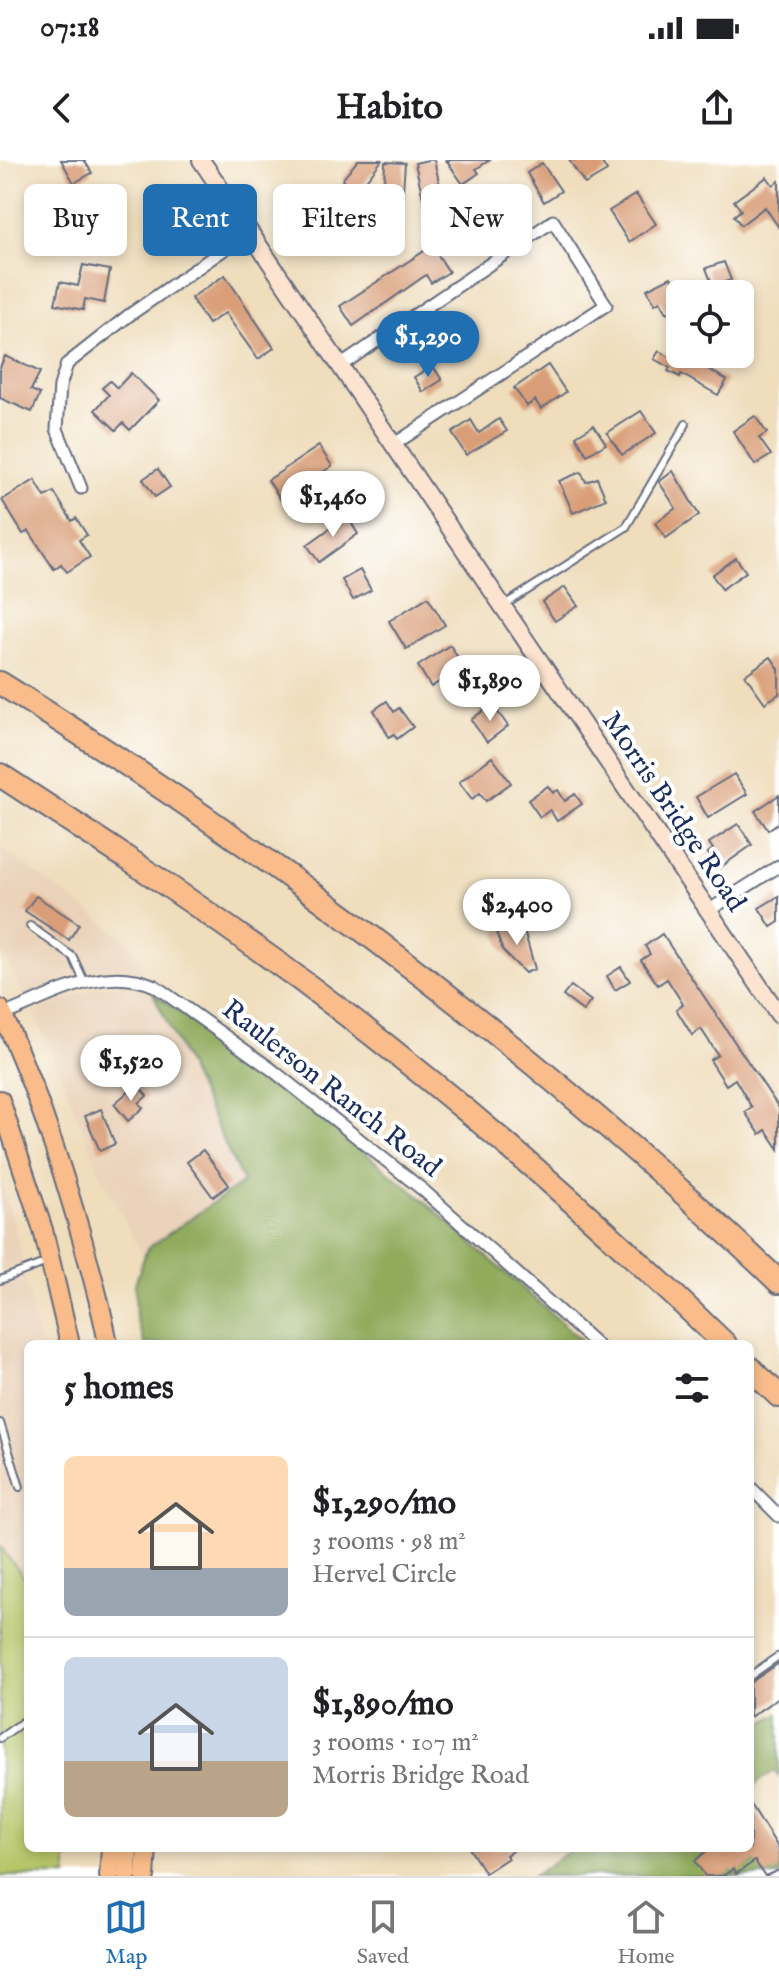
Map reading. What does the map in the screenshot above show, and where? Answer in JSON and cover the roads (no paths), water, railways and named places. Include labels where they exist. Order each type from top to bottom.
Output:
[{"type":"highway","points":[[0,683],[190,806],[401,959],[624,1142],[779,1282]]},
{"type":"highway","points":[[0,775],[166,884],[361,1026],[550,1181],[645,1266],[721,1340]]},
{"type":"highway","points":[[754,1372],[779,1396]]},
{"type":"main road","points":[[1,1014],[27,1069],[72,1200],[107,1340]]},
{"type":"main road","points":[[0,1100],[50,1261],[69,1340]]},
{"type":"main road","points":[[109,1876],[111,1852]]},
{"type":"main road","points":[[127,1876],[128,1852]]},
{"type":"main road","points":[[145,1876],[147,1852]]},
{"type":"street","name":"Morris Bridge Road","points":[[201,160],[217,184]]},
{"type":"street","points":[[340,366],[553,221],[606,305],[393,445]]},
{"type":"street","name":"Morris Bridge Road","points":[[257,244],[779,1015]]},
{"type":"street","points":[[81,488],[57,429],[60,386],[67,364],[128,316],[214,256]]},
{"type":"street","points":[[708,911],[779,866]]},
{"type":"street","name":"Raulerson Ranch Road","points":[[1,1014],[96,979],[138,979],[170,995],[271,1069],[423,1190],[592,1340]]},
{"type":"street","points":[[754,1491],[779,1516]]},
{"type":"lane","points":[[502,606],[626,527],[686,424]]},
{"type":"lane","points":[[30,926],[73,957],[85,983]]},
{"type":"lane","points":[[0,1280],[50,1261]]},
{"type":"lane","points":[[0,1423],[20,1487]]},
{"type":"lane","points":[[754,1673],[778,1655]]},
{"type":"lane","points":[[0,1738],[24,1721]]}]
